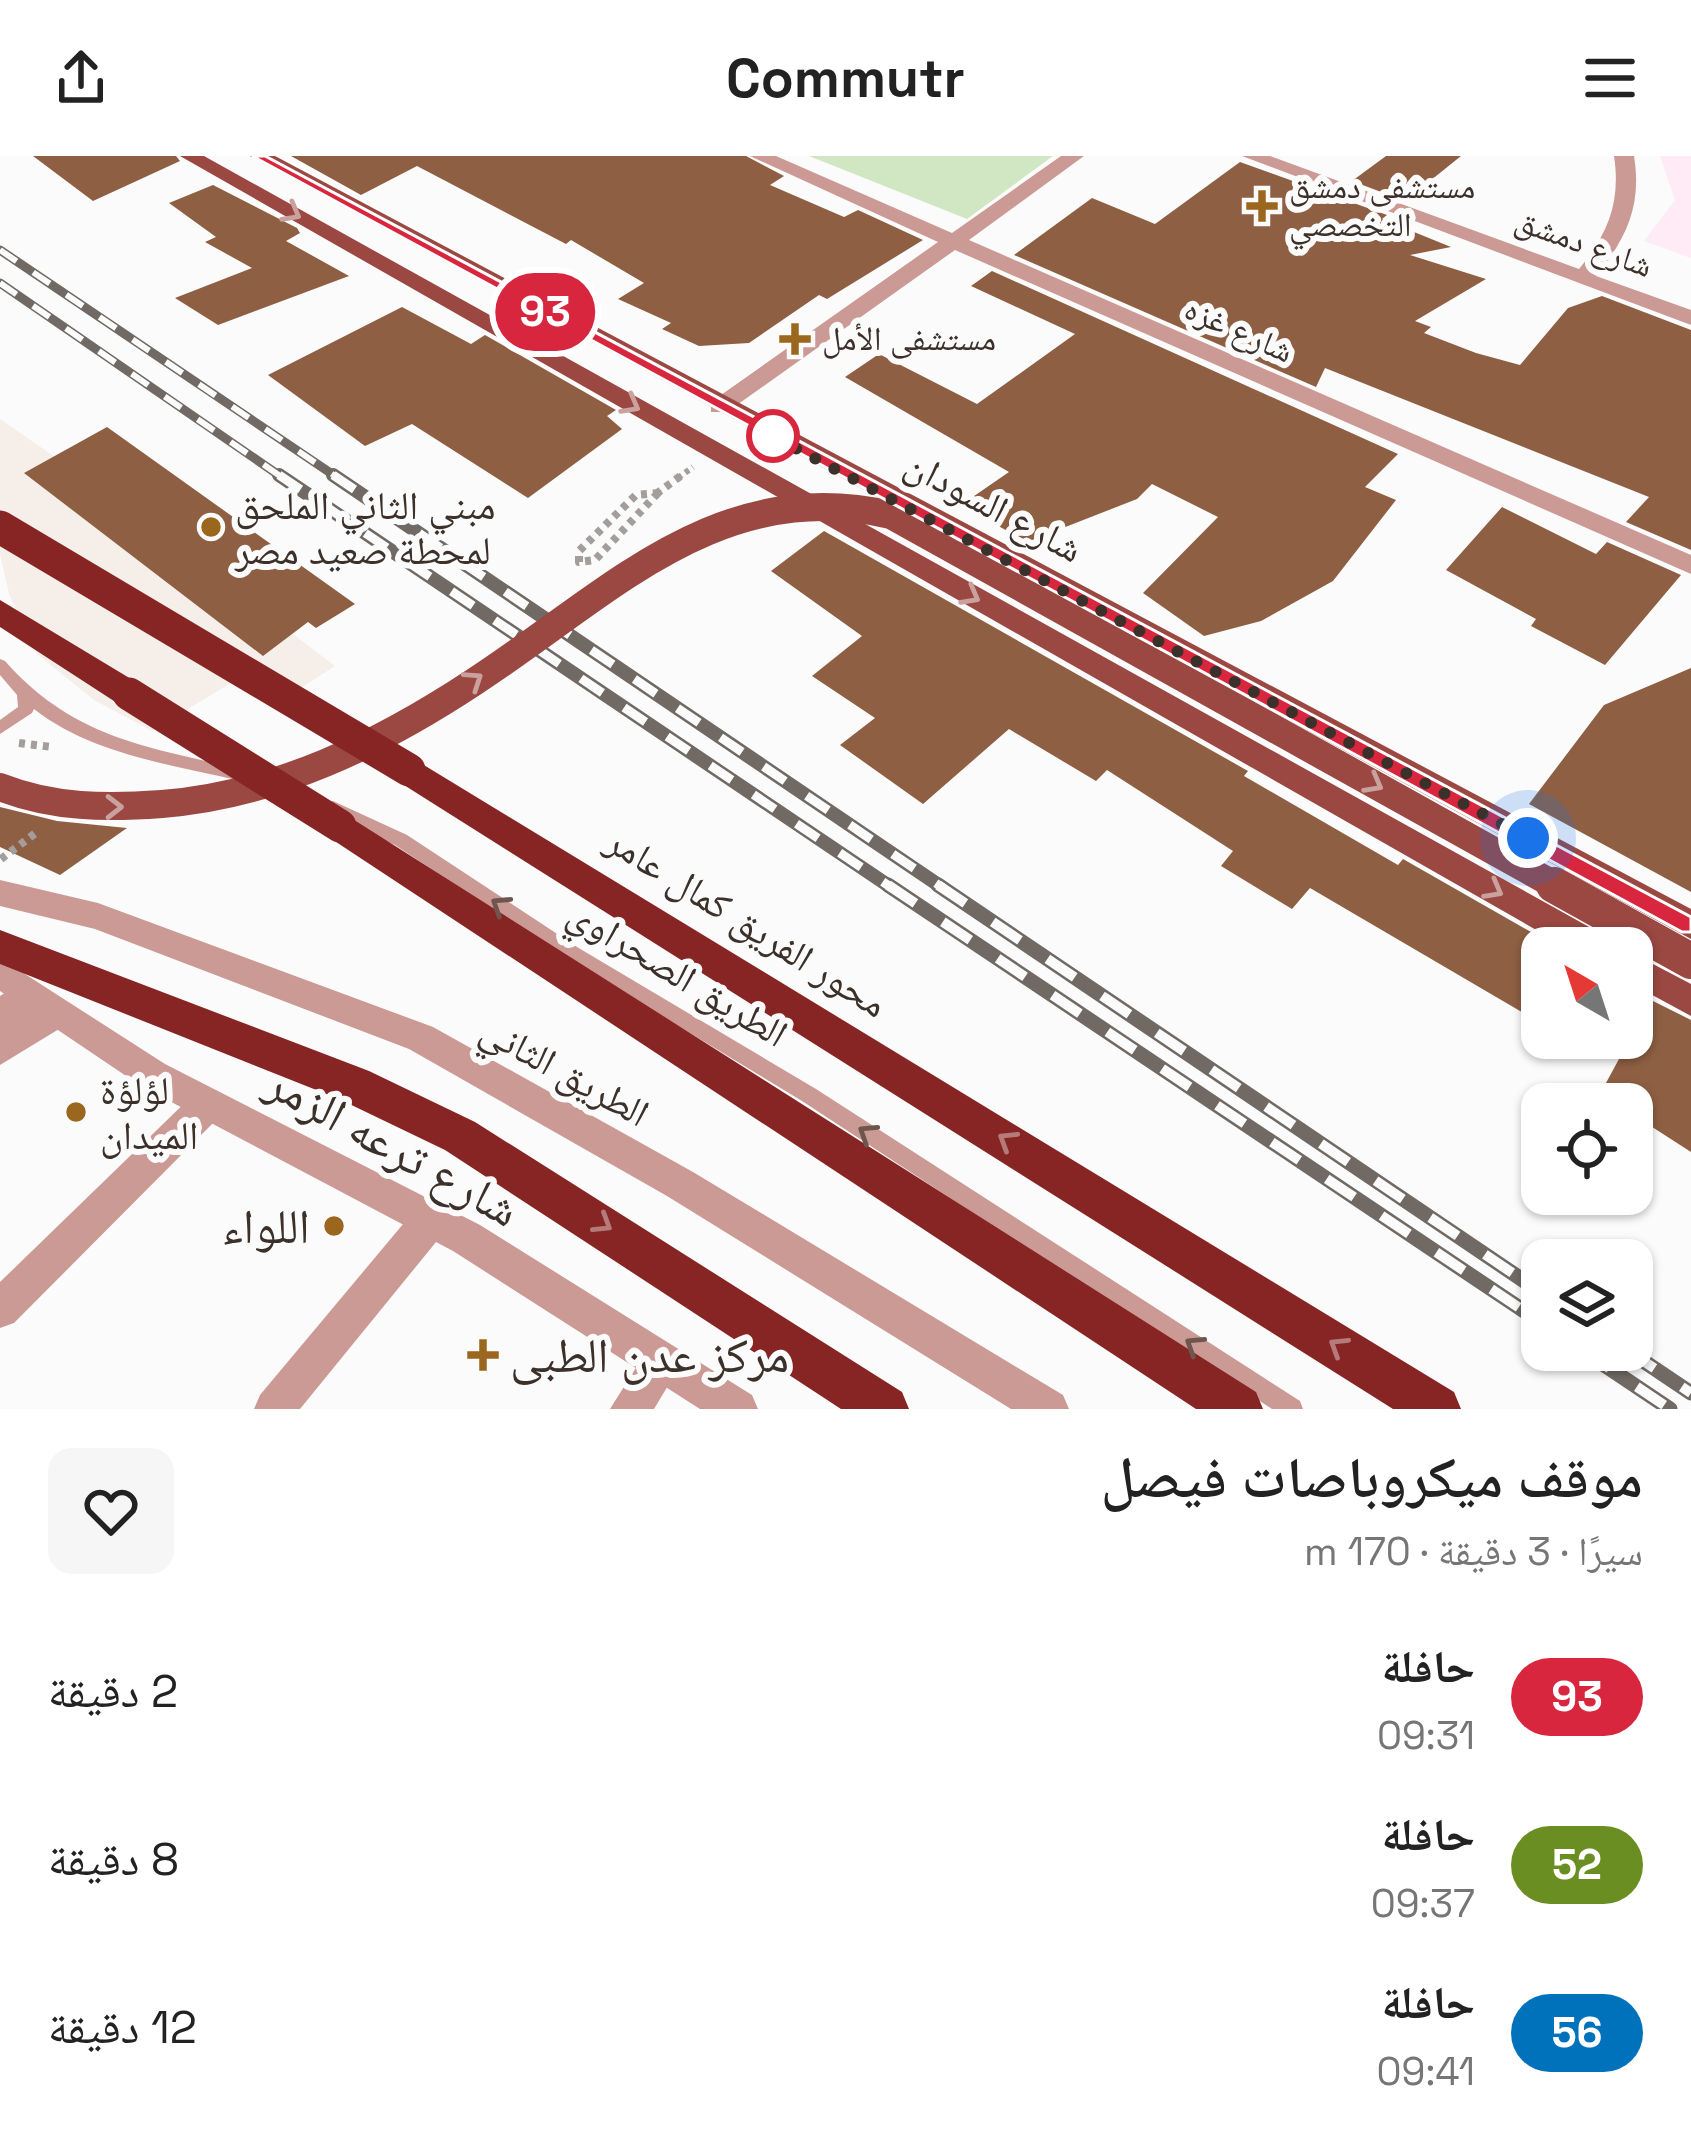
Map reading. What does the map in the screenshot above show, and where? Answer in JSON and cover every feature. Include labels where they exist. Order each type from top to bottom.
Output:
[{"type":"highway","name":"محور الفريق كمال عامر","points":[[0,526],[409,770],[1437,1409]]},
{"type":"highway","points":[[0,611],[1238,1409]]},
{"type":"highway","points":[[0,947],[354,1084],[480,1148],[885,1409]]},
{"type":"main road","points":[[190,156],[1561,927]]},
{"type":"main road","name":"شارع السودان","points":[[271,158],[719,407],[1691,925]]},
{"type":"main road","points":[[0,787],[71,807],[155,808],[229,798],[293,780],[401,728],[658,553],[744,514],[823,502],[891,515],[1691,961]]},
{"type":"main road","points":[[1653,979],[1691,1000]]},
{"type":"street","name":"شارع غزه","points":[[760,156],[1691,565]]},
{"type":"street","points":[[719,407],[950,239],[1074,156]]},
{"type":"street","name":"شارع دمشق","points":[[1252,156],[1589,270],[1691,297]]},
{"type":"street","name":"شارع دمشق","points":[[1296,156],[1589,270],[1691,318]]},
{"type":"street","points":[[1589,270],[1618,237],[1631,189],[1624,156]]},
{"type":"street","name":"الطريق الثاني","points":[[0,893],[98,916],[422,1038],[680,1184],[1049,1409]]},
{"type":"street","points":[[0,1050],[20,999]]},
{"type":"street","name":"شارع ترعه الزمر","points":[[20,999],[125,1061],[432,1219],[738,1409]]},
{"type":"street","points":[[0,1309],[208,1104]]},
{"type":"street","points":[[274,1409],[432,1219]]},
{"type":"street","points":[[630,1409],[661,1364]]},
{"type":"lane","name":"الطريق الصحراوي","points":[[0,665],[25,695],[86,732],[146,754],[245,776],[354,815],[401,840],[571,952],[809,1095],[1292,1409]]},
{"type":"lane","points":[[0,728],[26,709],[25,695]]},
{"type":"path","points":[[654,495],[637,495],[579,551],[579,562],[595,560],[654,495],[714,452]]},
{"type":"shaded area","points":[[1660,156],[1691,156],[1691,258],[1644,241],[1675,200]]},
{"type":"shaded area","points":[[0,419],[116,499],[335,666],[296,691],[239,678],[152,731],[94,700],[36,653],[9,594],[0,553]]},
{"type":"green space","points":[[809,156],[1053,156],[967,219]]},
{"type":"building","points":[[33,156],[176,156],[180,161],[93,201]]},
{"type":"building","points":[[291,156],[746,156],[784,176],[770,185],[844,217],[858,210],[923,240],[827,299],[819,295],[749,343],[699,346],[662,329],[671,323],[618,299],[644,283],[571,240],[566,244],[417,166],[361,195]]},
{"type":"building","points":[[1386,156],[1461,156],[1405,201],[1352,181]]},
{"type":"building","points":[[1240,162],[1387,215],[1382,219],[1451,247],[1410,255],[1486,279],[1415,321],[1431,327],[1424,333],[1476,353],[1520,365],[1568,308],[1602,296],[1691,330],[1691,550],[1626,522],[1649,497],[1325,368],[1316,387],[1014,255],[1092,198],[1155,224]]},
{"type":"building","points":[[213,185],[297,228],[300,233],[286,241],[349,276],[218,325],[175,298],[252,268],[205,242],[216,237],[169,203]]},
{"type":"building","points":[[992,271],[1398,454],[1365,487],[1396,500],[1333,581],[1261,621],[1204,636],[1143,593],[1218,517],[1152,484],[1137,499],[1027,542],[961,505],[1009,472],[845,377],[879,354],[977,404],[1075,334],[971,286]]},
{"type":"building","points":[[402,307],[471,344],[485,335],[616,410],[607,416],[622,429],[528,498],[412,424],[365,446],[268,375]]},
{"type":"building","points":[[107,427],[355,604],[316,628],[308,622],[263,656],[24,473]]},
{"type":"building","points":[[1502,507],[1596,554],[1607,542],[1681,575],[1605,665],[1531,626],[1536,619],[1446,570]]},
{"type":"building","points":[[824,531],[1248,771],[1244,776],[1398,865],[1403,859],[1522,927],[1521,1012],[1310,888],[1292,909],[1221,866],[1233,851],[1107,770],[1096,781],[1009,729],[923,804],[840,745],[875,718],[812,676],[862,636],[771,571]]},
{"type":"building","points":[[1691,668],[1691,892],[1529,804],[1604,705]]},
{"type":"building","points":[[0,807],[57,821],[127,828],[60,875],[0,847]]},
{"type":"building","points":[[1653,1001],[1691,1020],[1691,1152],[1653,1128],[1653,1083],[1606,1083],[1619,1059],[1653,1059]]},
{"type":"railway","points":[[0,250],[338,478]]},
{"type":"railway","points":[[0,283],[283,478]]},
{"type":"railway","points":[[279,475],[892,888]]},
{"type":"railway","points":[[333,475],[943,888]]},
{"type":"railway","points":[[888,885],[1521,1309]]},
{"type":"railway","points":[[938,885],[1521,1279]]},
{"type":"railway","points":[[1653,1367],[1691,1393]]},
{"type":"railway","points":[[1613,1371],[1670,1409]]},
{"type":"bus line","name":"93","points":[[260,156],[719,407],[1691,925]]},
{"type":"place","name":"مستشفى دمشق التخصصي","points":[[1262,206]]},
{"type":"place","name":"مستشفى الأمل","points":[[795,339]]},
{"type":"place","name":"مبني الثاني الملحق لمحطة صعيد مصر","points":[[211,527]]},
{"type":"place","name":"لؤلؤة الميدان","points":[[76,1112]]},
{"type":"place","name":"اللواء","points":[[334,1226]]},
{"type":"place","name":"مركز عدن الطبى","points":[[483,1355]]},
{"type":"route","points":[[773,436],[756,427],[1528,838]]}]
